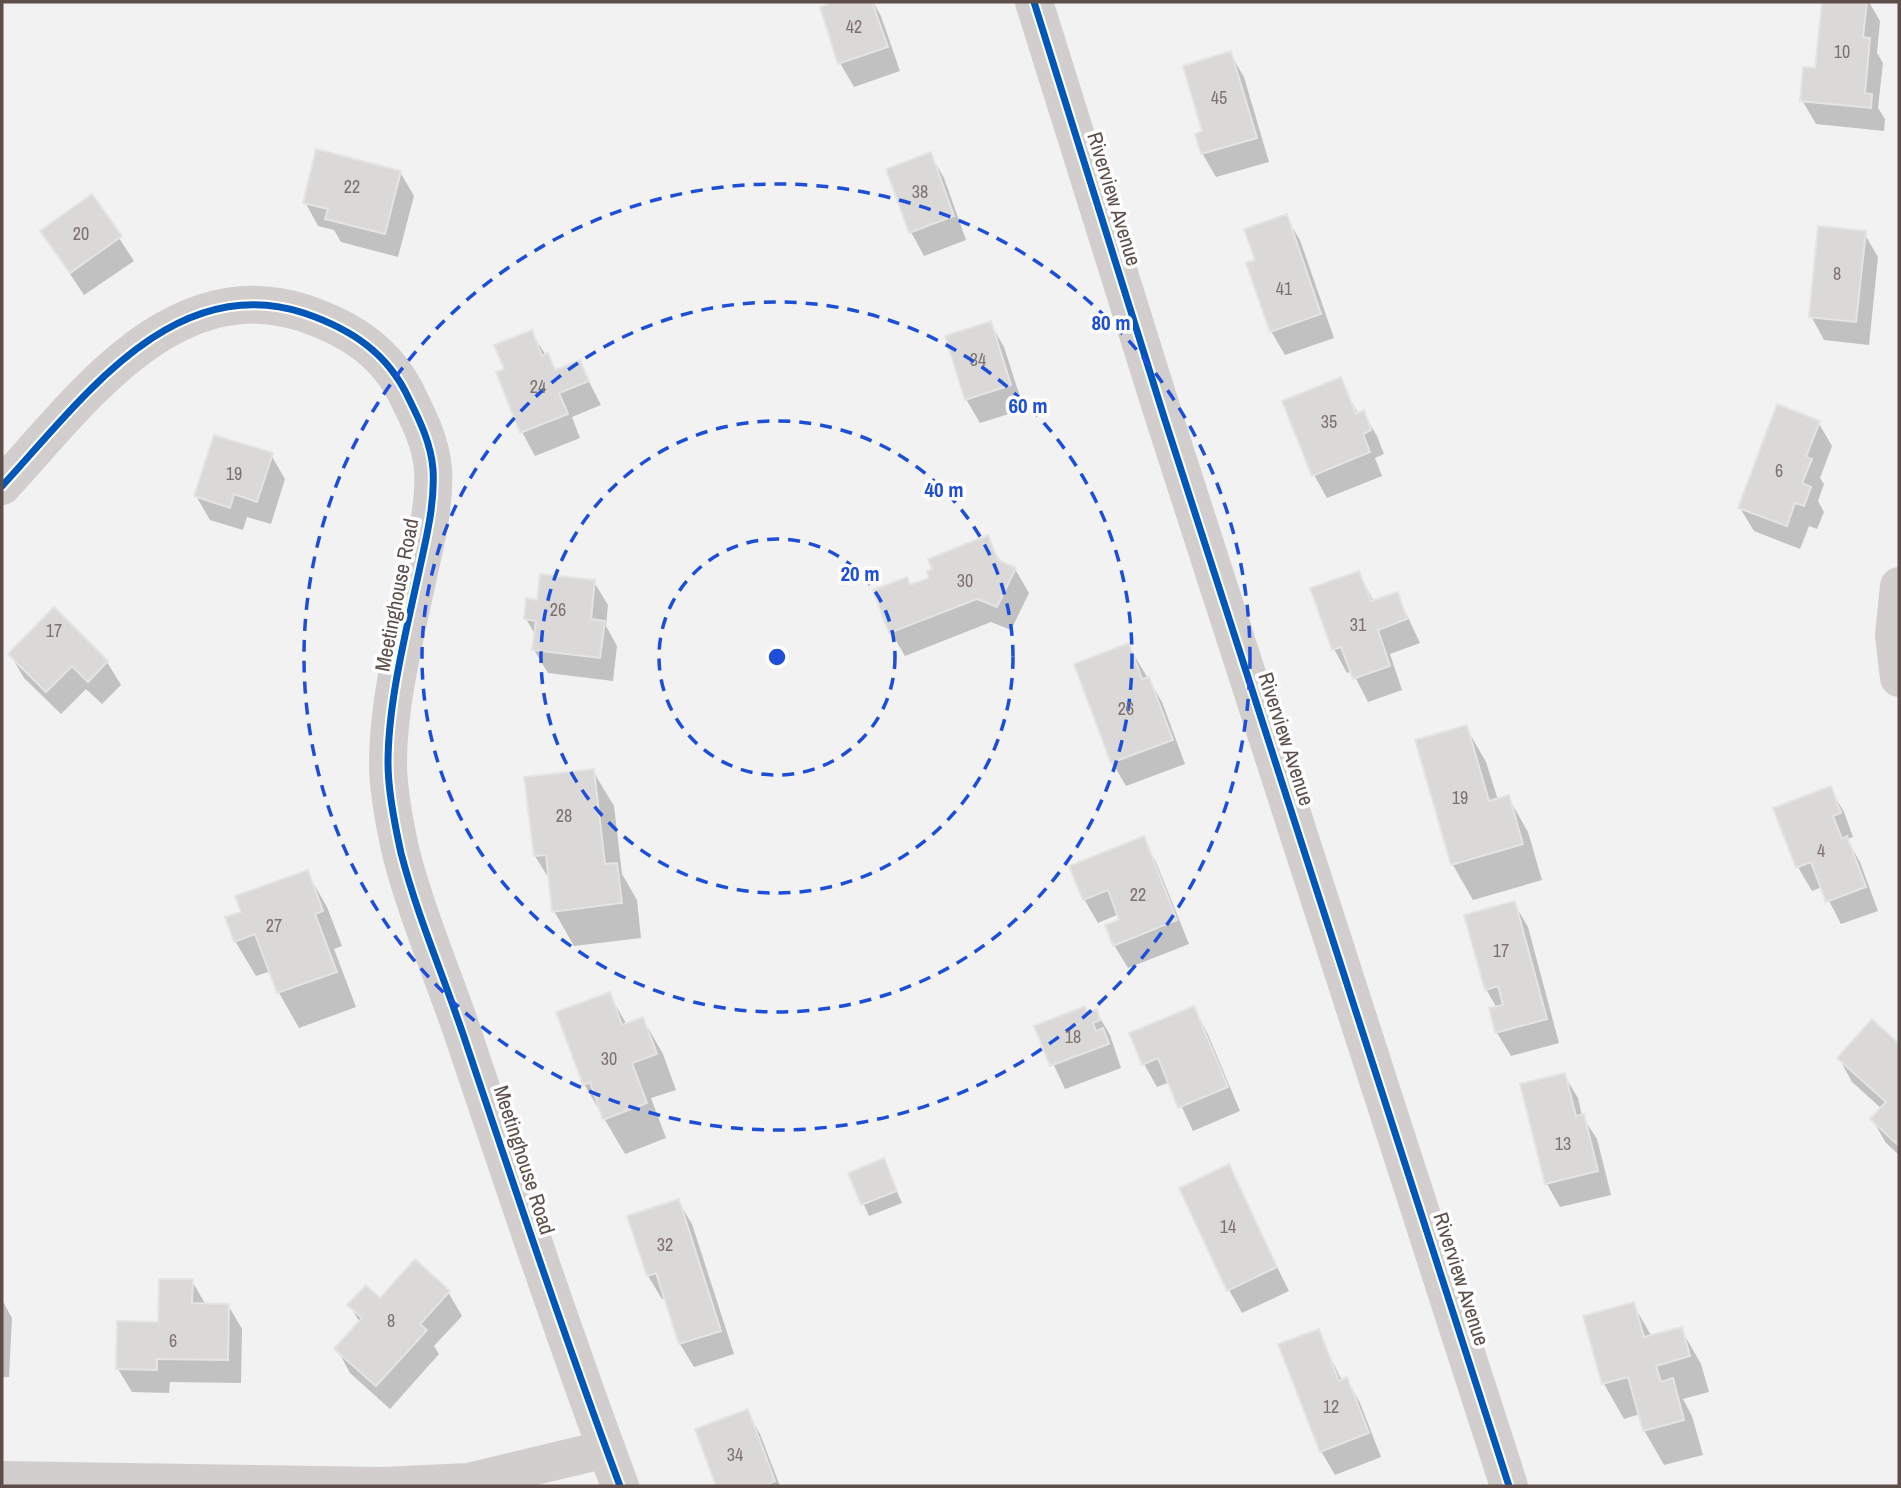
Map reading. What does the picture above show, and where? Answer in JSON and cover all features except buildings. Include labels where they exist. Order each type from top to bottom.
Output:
[{"type":"street","name":"Riverview Avenue","points":[[1034,2],[1168,430],[1509,1486]]},
{"type":"street","name":"Meetinghouse Road","points":[[2,486],[113,368],[142,344],[176,323],[208,310],[247,303],[286,307],[325,320],[366,343],[384,359],[406,391],[423,429],[433,467],[432,506],[399,666],[388,764],[401,852],[569,1350],[620,1486]]},
{"type":"street","points":[[1899,586],[1894,635],[1899,678]]},
{"type":"street","points":[[2,1479],[382,1486],[469,1482],[606,1449]]},
{"type":"cycle path","points":[[1034,2],[1164,417],[1509,1486]]},
{"type":"cycle path","points":[[2,486],[97,383],[133,352],[171,327],[212,310],[256,305],[304,313],[321,319],[366,345],[390,368],[400,383],[427,442],[432,460],[433,481],[428,531],[391,715],[388,774],[396,831],[416,902],[620,1486]]}]
